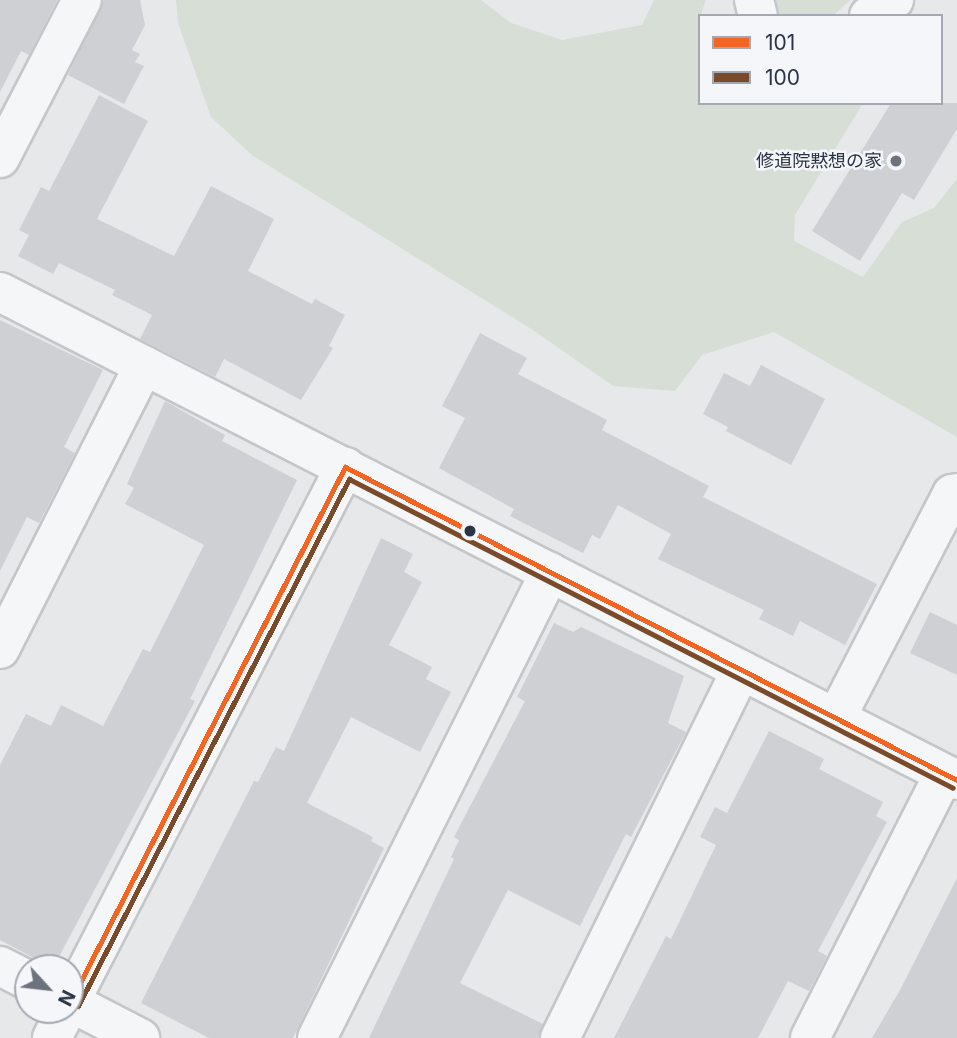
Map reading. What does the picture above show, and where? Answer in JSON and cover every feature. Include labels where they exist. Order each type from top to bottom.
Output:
[{"type":"street","points":[[0,159],[82,0]]},
{"type":"street","points":[[872,14],[894,0]]},
{"type":"street","points":[[0,292],[951,777],[810,1038]]},
{"type":"street","points":[[0,649],[144,365]]},
{"type":"street","points":[[84,975],[345,467]]},
{"type":"street","points":[[836,718],[952,494],[957,493]]},
{"type":"street","points":[[317,1038],[550,572]]},
{"type":"street","points":[[560,1038],[741,670]]},
{"type":"street","points":[[84,1009],[140,1038]]},
{"type":"shaded area","points":[[176,0],[481,0],[511,23],[562,40],[642,25],[654,0],[706,0],[701,14],[698,14],[698,105],[862,105],[795,215],[794,241],[863,277],[902,222],[934,208],[957,179],[957,437],[774,332],[702,355],[675,391],[613,386],[533,330],[253,156],[211,117],[178,23]]},
{"type":"shaded area","points":[[767,0],[850,0],[835,14],[773,14]]},
{"type":"building","points":[[0,0],[57,0],[29,55],[21,51],[0,92]]},
{"type":"building","points":[[104,0],[140,0],[145,25],[132,50],[140,54],[135,62],[144,66],[124,104],[68,75]]},
{"type":"building","points":[[99,95],[148,121],[97,219],[174,256],[211,186],[274,219],[248,271],[312,304],[315,299],[345,315],[329,346],[333,348],[301,400],[224,359],[215,377],[140,339],[152,315],[112,295],[115,290],[59,263],[53,274],[18,256],[29,235],[19,230],[41,187],[49,191]]},
{"type":"building","name":"修道院黙想の家","points":[[957,103],[957,129],[914,200],[902,193],[860,261],[812,231],[890,105]]},
{"type":"building","points":[[0,320],[103,370],[64,447],[75,453],[39,523],[27,517],[0,571]]},
{"type":"building","points":[[480,333],[527,358],[518,374],[607,420],[602,430],[709,486],[703,497],[877,584],[845,645],[800,621],[793,636],[759,619],[764,610],[658,559],[671,534],[618,505],[600,539],[592,535],[583,553],[510,516],[514,509],[439,468],[465,418],[442,406]]},
{"type":"building","points":[[761,365],[825,399],[791,465],[726,431],[728,427],[703,414],[724,373],[750,386]]},
{"type":"building","points":[[165,401],[225,435],[222,441],[297,480],[190,699],[195,701],[60,954],[26,954],[0,940],[0,765],[26,714],[51,726],[61,705],[103,726],[143,649],[150,652],[204,545],[125,504],[134,488],[127,484]]},
{"type":"building","points":[[381,538],[413,554],[404,572],[422,582],[389,645],[432,667],[426,679],[451,692],[420,752],[351,717],[307,803],[373,837],[371,841],[384,848],[293,1038],[209,1038],[141,1003],[254,781],[258,782],[276,747],[284,751]]},
{"type":"building","points":[[930,612],[957,625],[957,675],[910,653]]},
{"type":"building","points":[[554,623],[573,632],[581,627],[684,676],[668,723],[686,732],[631,837],[626,834],[580,926],[508,890],[460,983],[543,1024],[538,1038],[369,1038],[454,859],[451,857],[459,840],[454,837],[525,701],[517,697]]},
{"type":"building","points":[[769,731],[824,759],[819,769],[883,802],[876,816],[887,822],[818,951],[827,956],[809,991],[788,981],[758,1038],[614,1038],[666,936],[671,939],[716,845],[700,837],[715,807],[727,813]]},
{"type":"building","points":[[957,878],[957,1038],[872,1038],[900,990]]},
{"type":"transit line","name":"101","points":[[84,975],[345,467],[957,780]]},
{"type":"transit line","name":"100","points":[[84,994],[349,479],[953,788]]},
{"type":"place","name":"修道院黙想の家","points":[[896,161]]}]
